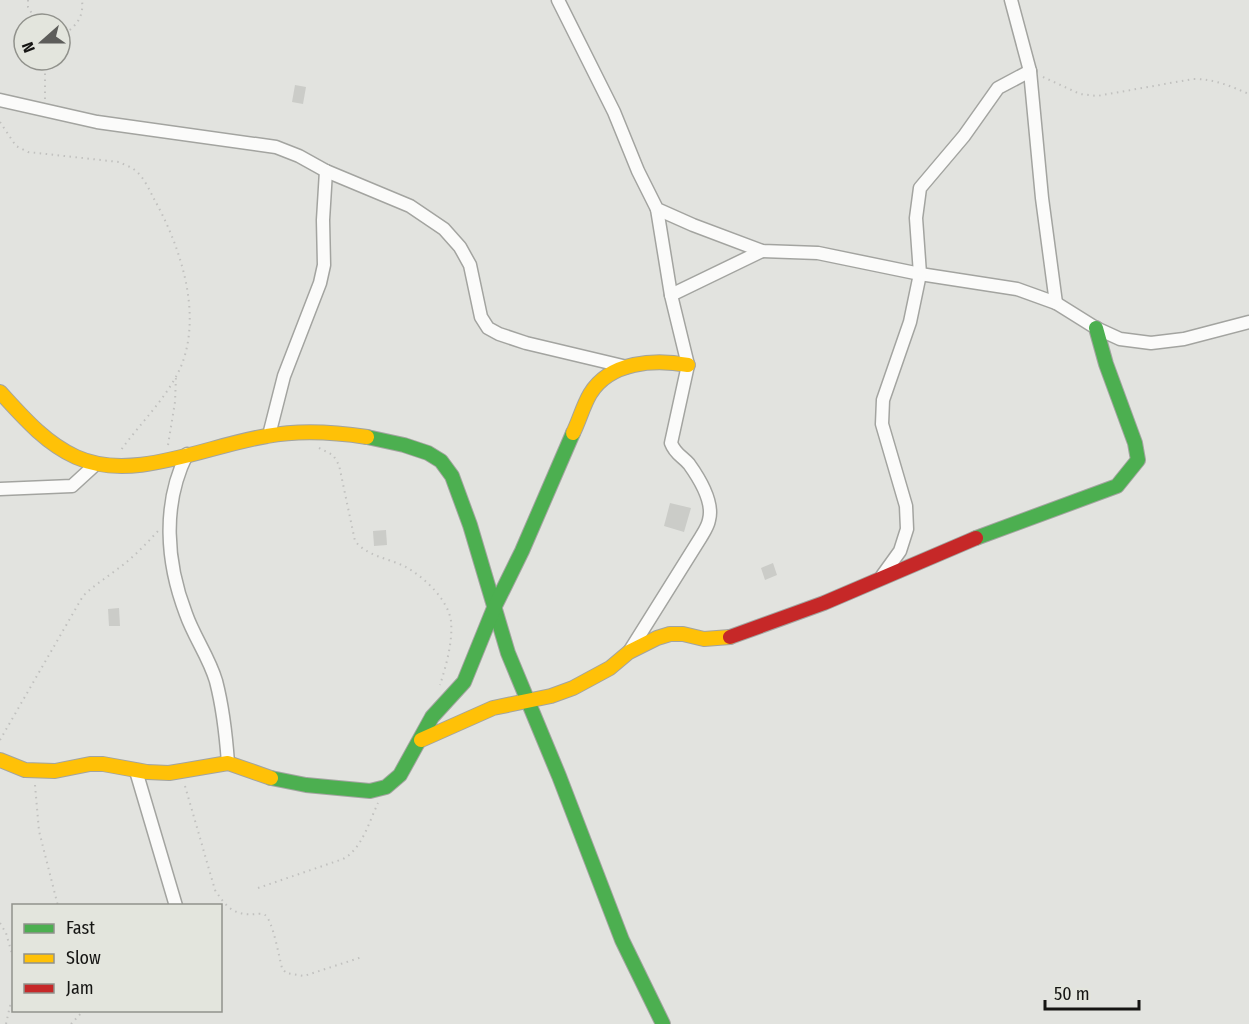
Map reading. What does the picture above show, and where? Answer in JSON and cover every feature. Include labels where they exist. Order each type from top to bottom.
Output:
[{"type":"street","points":[[558,0],[614,112],[638,171],[657,209],[671,295],[688,365],[671,443],[675,453],[688,464],[701,484],[709,502],[710,520],[701,537],[629,652]]},
{"type":"street","points":[[1011,0],[1030,71],[1042,198],[1056,303]]},
{"type":"street","points":[[882,577],[900,551],[907,529],[906,506],[882,424],[883,400],[910,322],[920,274],[916,218],[920,188],[964,136],[998,88],[1030,71]]},
{"type":"street","points":[[0,100],[97,122],[276,147],[299,156],[326,171],[411,206],[444,229],[460,247],[470,265],[481,316],[488,328],[526,343],[627,367]]},
{"type":"street","points":[[269,435],[284,376],[320,283],[324,266],[326,171]]},
{"type":"street","points":[[657,209],[762,251],[818,253],[920,274],[1017,289],[1056,303],[1096,328],[1120,339],[1151,343],[1184,339],[1249,322]]},
{"type":"street","points":[[671,295],[762,251]]},
{"type":"street","points":[[421,740],[493,708],[551,696],[591,679],[610,668],[629,652],[657,638],[670,634],[683,634],[704,639],[722,639],[742,634],[805,611],[993,531],[1117,486],[1138,460],[1135,442],[1106,364],[1096,328]]},
{"type":"street","points":[[0,760],[25,770],[34,771],[55,771],[90,764],[103,764],[136,771],[169,773],[228,763],[278,780],[306,785],[357,791],[386,787],[400,775],[432,717],[464,682],[494,609],[591,393],[609,376],[627,367],[670,361],[688,365]]},
{"type":"street","points":[[0,392],[50,441],[73,456],[103,466],[165,460],[269,435],[314,433],[362,435],[405,445],[430,453],[447,468],[475,539],[508,652],[646,994],[663,1024]]},
{"type":"street","points":[[187,453],[178,472],[168,521],[178,587],[186,615],[208,658],[221,705],[228,763]]},
{"type":"street","points":[[0,489],[72,486],[103,466]]},
{"type":"street","points":[[136,771],[175,904]]},
{"type":"path","points":[[72,28],[79,22],[83,9],[82,0]]},
{"type":"path","points":[[1030,71],[1080,94],[1097,96],[1193,79],[1222,82],[1249,94]]},
{"type":"path","points":[[45,72],[46,111]]},
{"type":"path","points":[[0,122],[10,140],[20,150],[55,157],[120,162],[140,174],[158,206],[184,271],[189,305],[189,330],[184,356],[176,376],[103,466]]},
{"type":"path","points":[[165,460],[175,402],[176,376]]},
{"type":"path","points":[[311,446],[333,455],[339,465],[355,541],[362,549],[406,567],[431,585],[447,609],[451,621],[449,645],[440,688]]},
{"type":"path","points":[[0,740],[83,596],[97,582],[134,555],[168,521]]},
{"type":"path","points":[[34,771],[39,831],[57,904]]},
{"type":"path","points":[[181,771],[215,890],[224,905],[234,913],[265,915],[272,929],[282,968],[286,973],[304,976],[362,957]]},
{"type":"path","points":[[258,888],[350,855],[360,842],[386,787]]},
{"type":"path","points":[[0,923],[6,933],[12,954]]},
{"type":"path","points":[[6,1024],[12,1004]]},
{"type":"path","points":[[71,1024],[83,1012]]},
{"type":"building","points":[[295,85],[306,87],[303,104],[292,102]]},
{"type":"building","points":[[670,503],[691,508],[684,532],[664,526]]},
{"type":"building","points":[[386,530],[387,545],[374,546],[373,531]]},
{"type":"building","points":[[773,563],[777,575],[765,580],[761,568]]},
{"type":"building","points":[[119,608],[120,626],[109,626],[108,609]]},
{"type":"traffic: fast","points":[[976,538],[1117,486],[1138,460],[1135,443],[1106,364],[1096,328]]},
{"type":"traffic: fast","points":[[271,778],[306,785],[370,791],[386,787],[400,775],[432,717],[464,682],[494,608],[522,551],[573,433]]},
{"type":"traffic: fast","points":[[367,437],[428,453],[441,461],[452,476],[470,525],[508,653],[559,776],[622,940],[663,1024]]},
{"type":"traffic: slow","points":[[573,433],[590,394],[609,375],[621,369],[648,363],[688,365]]},
{"type":"traffic: slow","points":[[0,392],[54,444],[76,457],[98,464],[122,466],[171,460],[279,434],[317,432],[367,437]]},
{"type":"traffic: slow","points":[[421,740],[493,708],[551,696],[573,688],[610,668],[629,652],[657,638],[670,634],[683,634],[704,639],[730,637]]},
{"type":"traffic: slow","points":[[0,760],[25,770],[55,771],[90,764],[103,764],[147,772],[169,773],[228,763],[271,778]]},
{"type":"traffic: jam","points":[[730,637],[824,603],[976,538]]}]
